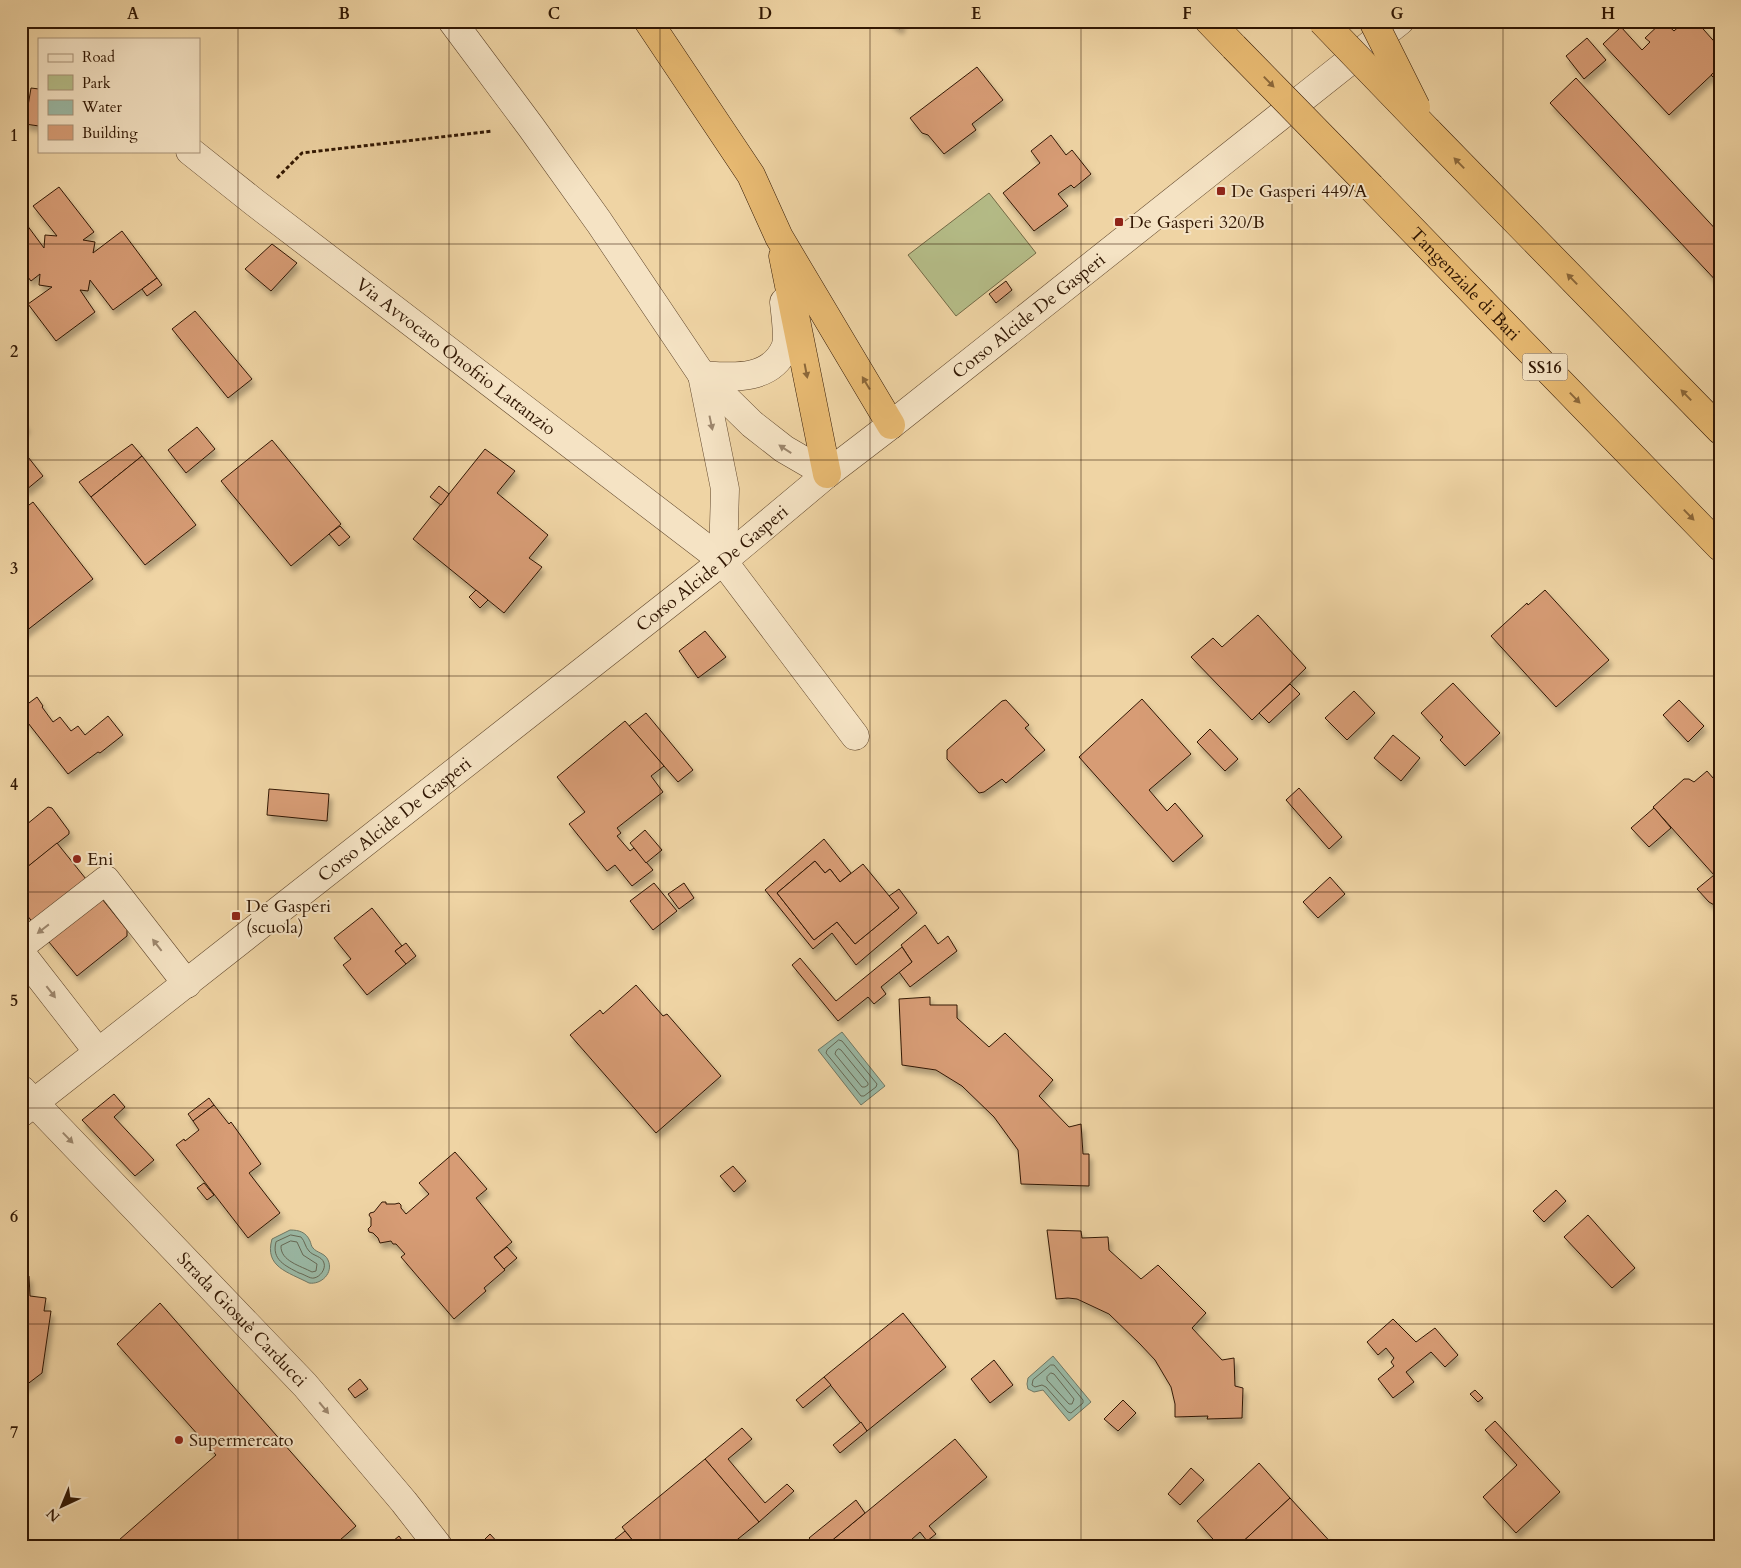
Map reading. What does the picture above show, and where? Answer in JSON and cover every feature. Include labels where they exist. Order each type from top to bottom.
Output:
[{"type":"highway","points":[[648,21],[751,175],[779,237],[891,424]]},
{"type":"highway","name":"Tangenziale di Bari","points":[[1209,21],[1720,547]]},
{"type":"highway","points":[[1322,21],[1720,430]]},
{"type":"highway","points":[[1373,21],[1428,131]]},
{"type":"highway","points":[[779,237],[827,474]]},
{"type":"street","points":[[452,21],[599,222],[702,375],[752,424],[784,449],[827,474]]},
{"type":"street","name":"Corso Alcide De Gasperi","points":[[25,1102],[98,1052],[186,984],[723,561],[827,474],[1400,21]]},
{"type":"street","name":"Via Avvocato Onofrio Lattanzio","points":[[191,152],[723,561],[855,736]]},
{"type":"street","points":[[702,375],[736,378],[758,373],[775,362],[785,347],[786,325],[779,237]]},
{"type":"street","points":[[702,375],[725,489],[723,561]]},
{"type":"street","points":[[21,946],[106,880],[186,984]]},
{"type":"street","points":[[21,953],[98,1052]]},
{"type":"street","name":"Strada Giosuè Carducci","points":[[25,1102],[305,1386],[404,1502],[439,1547]]},
{"type":"path","points":[[254,202],[302,153],[531,127]]},
{"type":"green space","points":[[989,193],[1036,253],[956,316],[908,255]]},
{"type":"water","points":[[842,1032],[885,1086],[861,1105],[818,1050]]},
{"type":"water","points":[[290,1230],[299,1231],[304,1234],[313,1248],[327,1258],[329,1265],[328,1274],[322,1280],[309,1283],[286,1272],[271,1256],[272,1239]]},
{"type":"water","points":[[1053,1356],[1091,1402],[1069,1421],[1043,1390],[1034,1392],[1028,1389],[1028,1378]]},
{"type":"building","points":[[888,21],[903,21],[900,29]]},
{"type":"building","points":[[1663,21],[1674,31],[1685,21],[1696,21],[1720,48],[1720,67],[1669,115],[1603,44],[1621,27],[1642,50],[1650,42],[1645,38]]},
{"type":"building","points":[[1587,38],[1606,60],[1584,79],[1566,56]]},
{"type":"building","points":[[977,67],[1003,100],[972,124],[976,130],[944,154],[928,135],[922,133],[910,118]]},
{"type":"building","points":[[1720,67],[1720,84],[1711,75]]},
{"type":"building","points":[[1576,78],[1720,234],[1720,285],[1550,103]]},
{"type":"building","points":[[31,88],[38,89],[38,126],[25,124]]},
{"type":"building","points":[[1051,135],[1066,155],[1072,150],[1091,174],[1074,188],[1071,185],[1058,194],[1068,206],[1034,231],[1003,193],[1040,163],[1031,151]]},
{"type":"building","points":[[59,187],[94,232],[83,240],[95,242],[93,253],[122,231],[157,278],[113,310],[90,280],[88,291],[80,290],[95,312],[56,341],[28,304],[52,287],[39,285],[40,274],[31,281],[21,268],[21,217],[44,248],[45,235],[57,236],[33,206]]},
{"type":"building","points":[[272,244],[297,263],[271,291],[245,269]]},
{"type":"building","points":[[157,278],[162,285],[147,296],[142,289]]},
{"type":"building","points":[[1006,281],[1012,290],[996,303],[989,294]]},
{"type":"building","points":[[195,311],[252,379],[228,398],[172,329]]},
{"type":"building","points":[[21,420],[27,427],[21,432]]},
{"type":"building","points":[[197,427],[215,449],[186,473],[168,450]]},
{"type":"building","points":[[272,440],[341,524],[291,566],[221,481]]},
{"type":"building","points":[[132,444],[142,456],[91,497],[79,482]]},
{"type":"building","points":[[21,448],[43,476],[26,490],[21,484]]},
{"type":"building","points":[[485,449],[515,471],[497,493],[548,535],[529,558],[542,567],[504,613],[413,539]]},
{"type":"building","points":[[142,456],[196,525],[145,565],[91,497]]},
{"type":"building","points":[[439,486],[449,494],[441,505],[430,497]]},
{"type":"building","points":[[33,502],[93,579],[21,635],[21,511]]},
{"type":"building","points":[[340,526],[350,537],[339,546],[329,534]]},
{"type":"building","points":[[476,590],[488,600],[480,608],[469,597]]},
{"type":"building","points":[[1545,590],[1609,660],[1556,707],[1491,636],[1527,603],[1528,605]]},
{"type":"building","points":[[1258,615],[1306,668],[1252,720],[1191,657],[1213,638],[1222,647]]},
{"type":"building","points":[[705,631],[726,657],[698,678],[679,651]]},
{"type":"building","points":[[1453,683],[1500,733],[1465,766],[1440,740],[1443,737],[1421,713]]},
{"type":"building","points":[[1290,684],[1300,694],[1269,723],[1259,713]]},
{"type":"building","points":[[1354,691],[1375,713],[1347,740],[1325,718]]},
{"type":"building","points":[[37,697],[53,722],[60,717],[71,731],[78,726],[85,735],[108,716],[123,735],[68,774],[21,714],[21,709]]},
{"type":"building","points":[[1142,699],[1191,754],[1149,790],[1167,811],[1175,803],[1203,836],[1173,862],[1079,757]]},
{"type":"building","points":[[1006,700],[1029,725],[1025,728],[1045,750],[1006,783],[1002,779],[984,792],[979,793],[947,759],[947,750],[1002,701]]},
{"type":"building","points":[[1679,700],[1704,726],[1688,742],[1663,715]]},
{"type":"building","points":[[646,713],[693,770],[678,782],[629,726]]},
{"type":"building","points":[[625,721],[664,766],[651,776],[663,792],[617,828],[621,833],[617,836],[630,851],[634,848],[653,870],[632,886],[615,865],[607,871],[569,824],[585,812],[557,777]]},
{"type":"building","points":[[1210,729],[1238,759],[1225,771],[1197,742]]},
{"type":"building","points":[[1393,735],[1420,758],[1401,781],[1374,758]]},
{"type":"building","points":[[1707,771],[1720,786],[1720,905],[1716,906],[1709,902],[1697,889],[1714,875],[1653,807],[1684,779],[1694,782]]},
{"type":"building","points":[[1299,788],[1342,837],[1329,849],[1286,800]]},
{"type":"building","points":[[269,789],[329,794],[327,821],[267,815]]},
{"type":"building","points":[[48,807],[52,808],[69,831],[69,834],[21,872],[21,829]]},
{"type":"building","points":[[1654,808],[1671,828],[1649,847],[1631,828]]},
{"type":"building","points":[[645,830],[662,850],[646,863],[630,843]]},
{"type":"building","points":[[824,839],[851,873],[840,882],[830,869],[825,873],[815,861],[777,893],[814,940],[837,922],[855,944],[899,908],[889,896],[899,889],[917,913],[856,965],[832,933],[813,949],[765,890]]},
{"type":"building","points":[[57,843],[127,930],[127,936],[77,976],[21,908],[21,872]]},
{"type":"building","points":[[815,861],[825,873],[830,869],[840,882],[863,864],[899,908],[855,944],[837,922],[814,940],[777,893]]},
{"type":"building","points":[[1330,877],[1345,894],[1318,918],[1303,902]]},
{"type":"building","points":[[654,883],[677,911],[653,930],[630,901]]},
{"type":"building","points":[[684,883],[694,898],[679,909],[668,894]]},
{"type":"building","points":[[372,908],[402,946],[395,951],[406,964],[367,995],[343,965],[351,959],[334,938]]},
{"type":"building","points":[[925,925],[938,944],[948,936],[957,951],[910,987],[899,972],[912,962],[901,945]]},
{"type":"building","points":[[406,943],[416,956],[406,964],[395,951]]},
{"type":"building","points":[[902,947],[912,962],[881,987],[886,994],[874,1004],[868,997],[838,1021],[792,965],[800,958],[836,1001]]},
{"type":"building","points":[[636,985],[663,1016],[667,1014],[721,1076],[656,1133],[570,1035],[600,1010],[603,1014]]},
{"type":"building","points":[[930,997],[930,1005],[957,1005],[957,1018],[989,1047],[1005,1033],[1053,1080],[1039,1096],[1069,1127],[1081,1124],[1083,1154],[1089,1154],[1089,1186],[1021,1184],[1018,1150],[994,1117],[962,1086],[936,1070],[902,1065],[899,999]]},
{"type":"building","points":[[114,1094],[125,1107],[114,1117],[154,1160],[135,1176],[82,1120]]},
{"type":"building","points":[[209,1098],[214,1105],[193,1121],[188,1114]]},
{"type":"building","points":[[214,1105],[229,1124],[231,1122],[261,1164],[249,1173],[280,1213],[248,1238],[176,1145],[184,1139],[185,1141],[199,1130],[193,1121]]},
{"type":"building","points":[[455,1152],[487,1189],[476,1198],[512,1242],[494,1257],[505,1270],[484,1288],[486,1291],[454,1319],[401,1257],[405,1254],[396,1244],[393,1244],[391,1241],[380,1243],[378,1238],[369,1232],[368,1229],[371,1226],[370,1213],[374,1212],[382,1202],[386,1202],[386,1204],[399,1203],[406,1214],[429,1194],[419,1183]]},
{"type":"building","points":[[733,1166],[746,1181],[734,1192],[720,1176]]},
{"type":"building","points":[[204,1183],[214,1195],[207,1200],[197,1188]]},
{"type":"building","points":[[1556,1190],[1566,1201],[1544,1222],[1533,1211]]},
{"type":"building","points":[[1588,1215],[1635,1268],[1612,1288],[1564,1237]]},
{"type":"building","points":[[1047,1230],[1081,1231],[1082,1238],[1108,1237],[1109,1250],[1141,1279],[1158,1265],[1206,1313],[1192,1328],[1222,1360],[1234,1358],[1235,1386],[1243,1388],[1242,1418],[1207,1419],[1208,1416],[1175,1417],[1175,1404],[1171,1387],[1155,1360],[1140,1344],[1109,1314],[1077,1299],[1056,1299]]},
{"type":"building","points":[[507,1247],[517,1258],[504,1269],[494,1257]]},
{"type":"building","points":[[29,1276],[30,1296],[46,1298],[44,1311],[51,1311],[42,1373],[21,1389],[21,1277]]},
{"type":"building","points":[[160,1303],[356,1526],[332,1547],[111,1547],[216,1455],[117,1344]]},
{"type":"building","points":[[903,1313],[946,1367],[867,1431],[824,1377]]},
{"type":"building","points":[[1393,1319],[1416,1342],[1435,1328],[1458,1355],[1445,1367],[1431,1352],[1406,1372],[1414,1382],[1393,1398],[1378,1379],[1394,1366],[1391,1362],[1394,1358],[1386,1348],[1378,1355],[1367,1342]]},
{"type":"building","points":[[994,1360],[1013,1385],[990,1403],[971,1379]]},
{"type":"building","points":[[824,1377],[831,1385],[803,1408],[796,1400]]},
{"type":"building","points":[[360,1379],[368,1389],[355,1398],[348,1389]]},
{"type":"building","points":[[1475,1390],[1483,1398],[1478,1402],[1470,1394]]},
{"type":"building","points":[[1123,1400],[1136,1413],[1118,1431],[1104,1419]]},
{"type":"building","points":[[1495,1421],[1560,1492],[1516,1533],[1483,1497],[1517,1465],[1485,1430]]},
{"type":"building","points":[[861,1422],[867,1431],[840,1453],[833,1445]]},
{"type":"building","points":[[742,1428],[752,1439],[728,1459],[765,1503],[787,1484],[794,1491],[759,1522],[705,1459]]},
{"type":"building","points":[[955,1439],[987,1477],[929,1526],[936,1534],[927,1541],[920,1532],[903,1547],[824,1547]]},
{"type":"building","points":[[705,1459],[759,1522],[728,1547],[638,1547],[622,1527]]},
{"type":"building","points":[[1259,1463],[1290,1498],[1237,1547],[1220,1547],[1197,1521]]},
{"type":"building","points":[[1191,1468],[1204,1480],[1180,1505],[1168,1494]]},
{"type":"building","points":[[1290,1498],[1335,1547],[1237,1547]]},
{"type":"building","points":[[856,1500],[865,1513],[824,1547],[817,1547],[809,1538]]},
{"type":"building","points":[[625,1531],[638,1547],[605,1547]]},
{"type":"building","points":[[490,1534],[500,1545],[498,1547],[483,1547],[480,1544]]},
{"type":"building","points":[[399,1536],[407,1547],[386,1547]]},
{"type":"building","points":[[1576,1542],[1580,1547],[1570,1547]]},
{"type":"place","name":"De Gasperi 449/A","points":[[1221,191]]},
{"type":"place","name":"De Gasperi 320/B","points":[[1119,222]]},
{"type":"place","name":"Eni","points":[[77,859]]},
{"type":"place","name":"De Gasperi (scuola)","points":[[236,916]]},
{"type":"place","name":"Supermercato","points":[[179,1440]]}]
